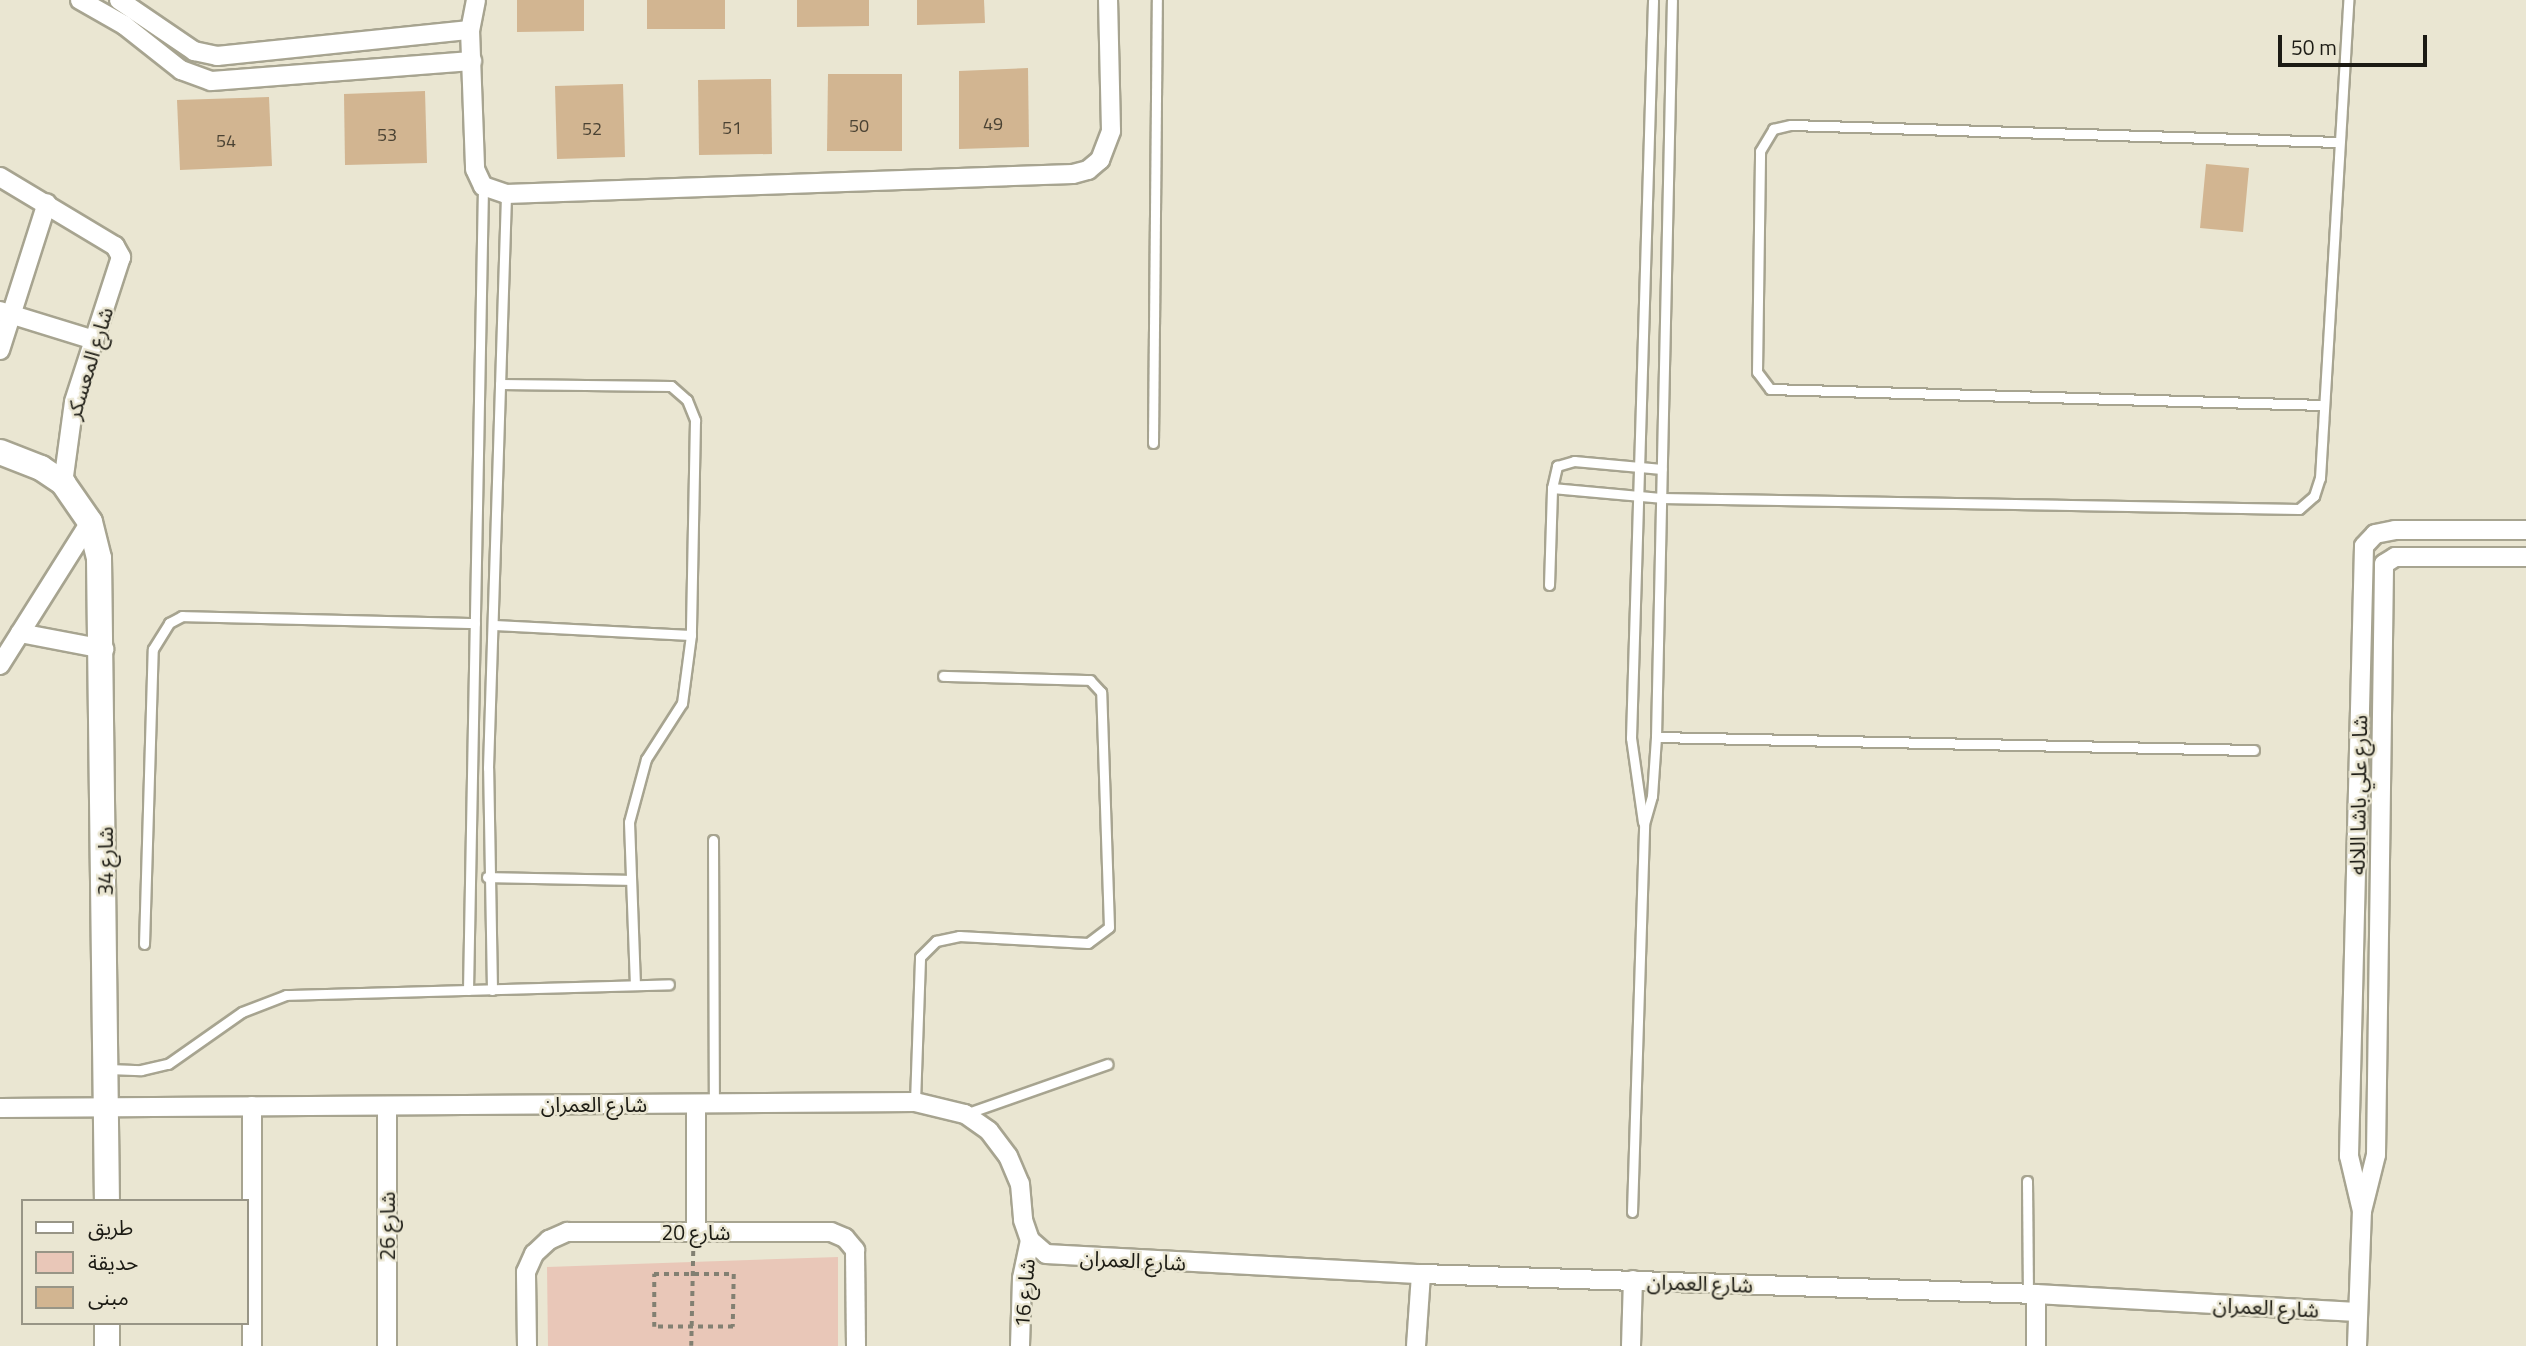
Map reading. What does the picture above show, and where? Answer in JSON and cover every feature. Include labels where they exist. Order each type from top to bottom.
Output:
[{"type":"street","points":[[80,0],[124,25],[181,70],[211,81],[472,61]]},
{"type":"street","points":[[119,0],[194,51],[217,56],[470,30]]},
{"type":"street","points":[[476,0],[470,30],[475,169],[483,186],[506,194],[1073,174],[1088,170],[1100,160],[1111,131],[1108,0]]},
{"type":"street","points":[[0,177],[47,203],[6,312],[0,350]]},
{"type":"street","name":"شارع المعسكر","points":[[47,203],[114,246],[120,262],[74,401],[63,483]]},
{"type":"street","points":[[6,312],[94,340]]},
{"type":"street","points":[[0,452],[41,468],[63,483],[90,522],[0,665]]},
{"type":"street","name":"شارع 34","points":[[90,522],[99,558],[104,649],[107,1199]]},
{"type":"street","name":"شارع علي باشا اللاله","points":[[2361,1212],[2349,1156],[2364,547],[2375,534],[2395,530],[2517,530]]},
{"type":"street","points":[[2517,530],[2517,557]]},
{"type":"street","name":"شارع علي باشا اللاله","points":[[2357,1346],[2361,1212],[2376,1155],[2384,564],[2395,557],[2517,557]]},
{"type":"street","points":[[20,633],[104,649]]},
{"type":"street","name":"شارع العمران","points":[[0,1108],[915,1102],[965,1114],[989,1132],[1008,1156],[1020,1184],[1023,1220],[1030,1240],[1046,1254],[1420,1273],[2032,1294],[2356,1312]]},
{"type":"street","points":[[695,1232],[705,1103]]},
{"type":"street","name":"شارع 26","points":[[387,1106],[387,1346]]},
{"type":"street","points":[[252,1107],[252,1346]]},
{"type":"street","name":"شارع 20","points":[[527,1346],[526,1272],[534,1254],[549,1240],[567,1232],[831,1232],[845,1238],[855,1250],[856,1346]]},
{"type":"street","name":"شارع 16","points":[[1020,1346],[1022,1278],[1030,1240]]},
{"type":"street","points":[[1416,1346],[1420,1273]]},
{"type":"street","points":[[1631,1346],[1633,1280]]},
{"type":"street","points":[[2032,1294],[2036,1346]]},
{"type":"street","points":[[107,1325],[107,1346]]},
{"type":"lane","points":[[1153,443],[1157,0]]},
{"type":"lane","points":[[1632,1212],[1644,824],[1631,738],[1653,0]]},
{"type":"lane","points":[[1644,824],[1652,796],[1657,737],[1672,0]]},
{"type":"lane","points":[[1552,488],[1661,498],[2299,509],[2314,496],[2320,478],[2348,0]]},
{"type":"lane","points":[[2324,405],[1770,389],[1756,372],[1760,151],[1773,130],[1791,125],[2339,142]]},
{"type":"lane","points":[[468,990],[483,186]]},
{"type":"lane","points":[[492,990],[487,877],[506,194]]},
{"type":"lane","points":[[500,384],[671,386],[687,400],[695,420],[691,635],[682,703],[646,759],[629,822],[635,985]]},
{"type":"lane","points":[[1549,585],[1553,474],[1565,461],[1661,469]]},
{"type":"lane","points":[[144,944],[153,649],[169,623],[182,617],[475,623]]},
{"type":"lane","points":[[494,625],[691,635]]},
{"type":"lane","points":[[915,1102],[920,957],[936,941],[959,936],[1088,943],[1109,926],[1101,692],[1090,680],[943,676]]},
{"type":"lane","points":[[1657,737],[2255,750]]},
{"type":"lane","points":[[705,1103],[713,841]]},
{"type":"lane","points":[[487,877],[631,880]]},
{"type":"lane","points":[[106,1069],[141,1070],[168,1064],[242,1012],[286,995],[669,984]]},
{"type":"lane","points":[[965,1114],[1108,1063]]},
{"type":"lane","points":[[2027,1181],[2032,1294]]},
{"type":"path","points":[[691,1346],[695,1232]]},
{"type":"path","points":[[654,1274],[692,1274],[734,1274],[733,1327],[654,1327],[654,1274]]},
{"type":"green space","points":[[838,1257],[838,1346],[548,1346],[547,1267]]},
{"type":"building","points":[[517,0],[584,0],[584,31],[517,32]]},
{"type":"building","points":[[647,0],[725,0],[725,29],[647,29]]},
{"type":"building","points":[[797,0],[869,0],[869,26],[797,27]]},
{"type":"building","points":[[917,0],[984,0],[985,23],[917,25]]},
{"type":"building","points":[[1028,68],[1029,147],[959,149],[959,71]]},
{"type":"building","points":[[828,74],[902,74],[902,151],[827,151]]},
{"type":"building","points":[[771,79],[772,154],[699,155],[698,80]]},
{"type":"building","points":[[623,84],[625,157],[557,159],[555,86]]},
{"type":"building","points":[[425,91],[427,163],[345,165],[344,94]]},
{"type":"building","points":[[269,97],[272,166],[180,170],[177,100]]},
{"type":"building","points":[[2206,164],[2249,168],[2243,232],[2200,228]]}]
